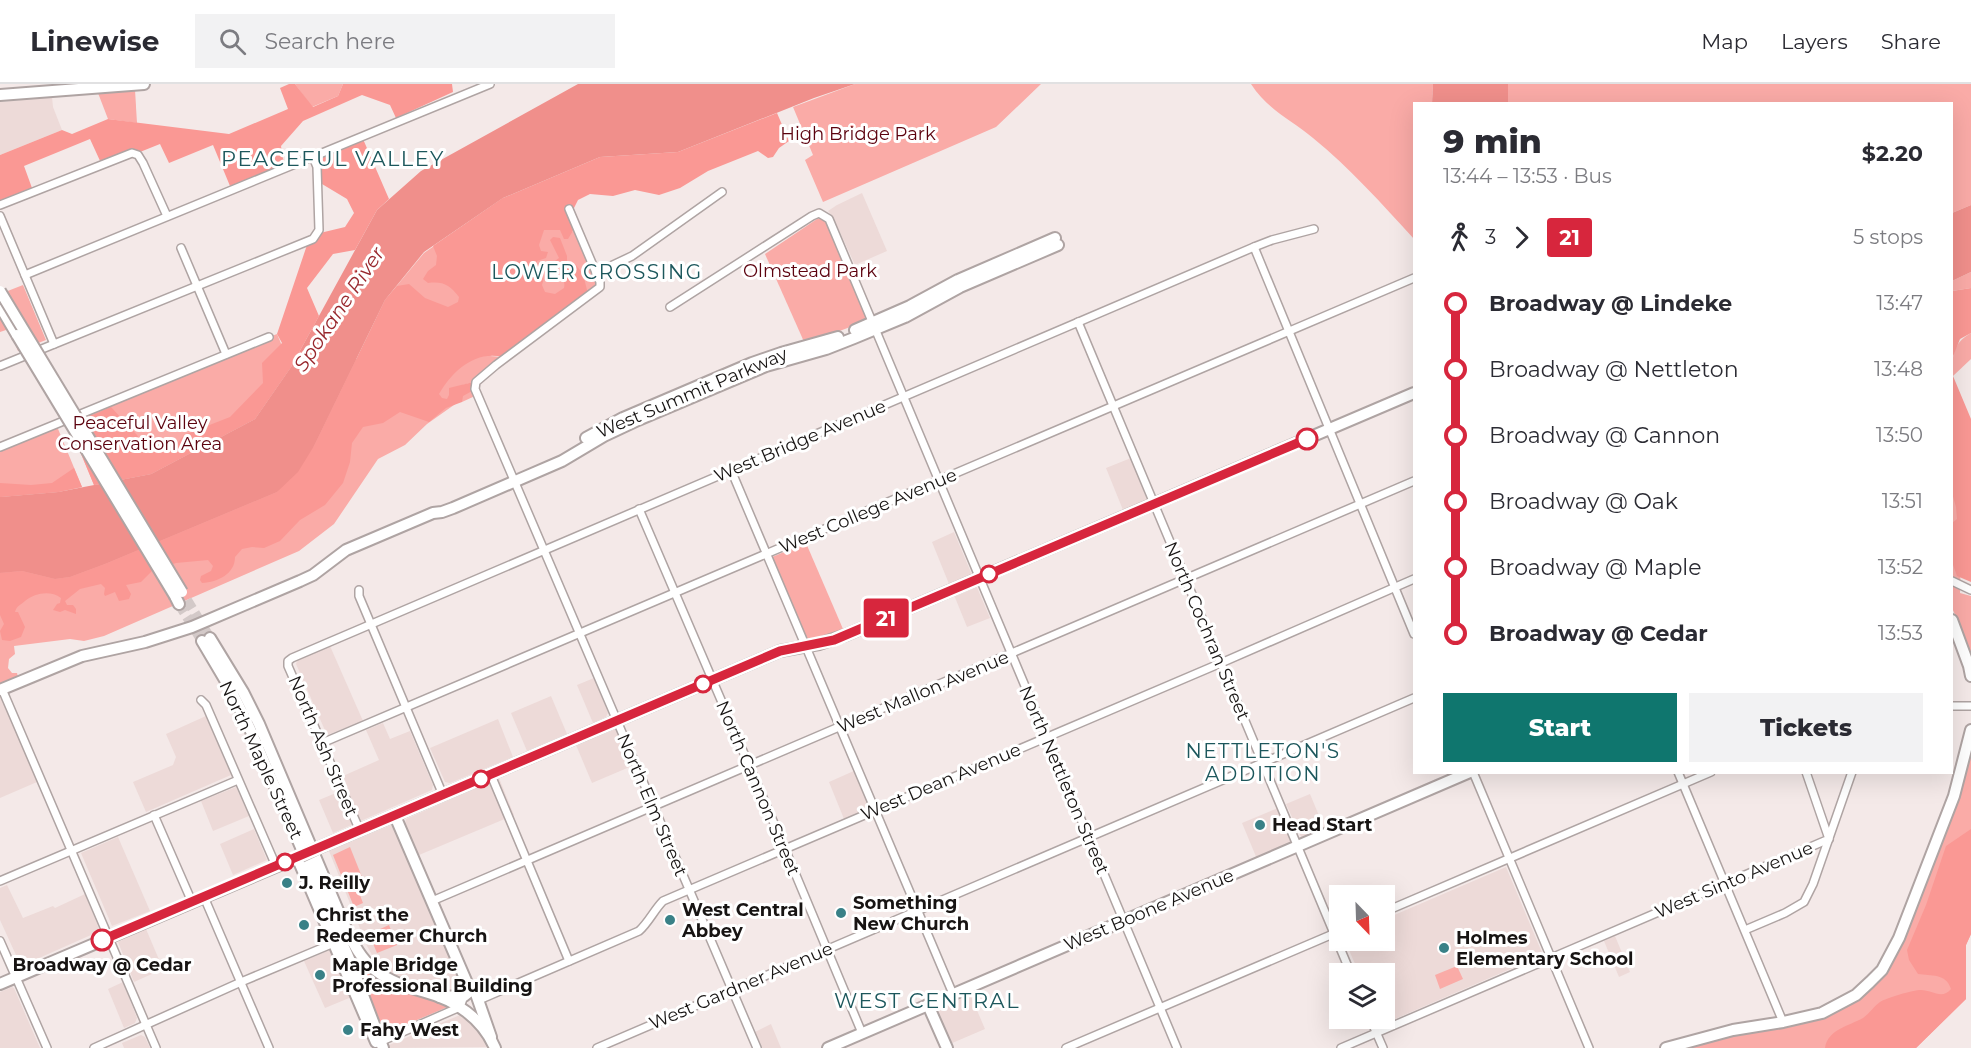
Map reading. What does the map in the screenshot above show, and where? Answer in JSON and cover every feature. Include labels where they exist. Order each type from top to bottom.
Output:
[{"type":"street","points":[[0,96],[144,84]]},
{"type":"street","points":[[25,275],[490,84]]},
{"type":"street","points":[[0,205],[128,154],[136,154],[167,216]]},
{"type":"street","points":[[0,366],[313,239],[319,230],[317,168],[313,157]]},
{"type":"street","points":[[569,209],[596,273],[632,256],[722,192]]},
{"type":"street","name":"North Nettleton Street","points":[[670,307],[812,216],[824,214],[829,220],[1177,1048]]},
{"type":"street","points":[[0,216],[54,344]]},
{"type":"street","name":"West Bridge Avenue","points":[[288,661],[295,656],[1254,247],[1314,229]]},
{"type":"street","name":"West Summit Parkway","points":[[1,690],[82,656],[138,644],[192,627],[304,579],[346,550],[433,513],[453,508],[513,479],[562,461],[657,408],[736,374],[834,346],[873,326],[914,312],[1017,259],[1057,242]]},
{"type":"street","points":[[1254,247],[1413,632]]},
{"type":"street","points":[[181,248],[226,354]]},
{"type":"street","name":"North Elm Street","points":[[596,273],[600,286],[479,380],[475,386],[757,1048]]},
{"type":"street","name":"West College Avenue","points":[[322,743],[1413,278]]},
{"type":"street","points":[[0,291],[181,598],[0,308]]},
{"type":"street","name":"North Cochran Street","points":[[1078,322],[1298,846],[1329,914]]},
{"type":"street","points":[[0,447],[269,337]]},
{"type":"street","points":[[0,984],[780,651],[834,640],[1413,393]]},
{"type":"street","points":[[731,470],[952,994]]},
{"type":"street","name":"West Mallon Avenue","points":[[432,901],[1413,481]]},
{"type":"street","name":"North Cannon Street","points":[[639,510],[862,1033]]},
{"type":"street","name":"West Dean Avenue","points":[[479,1000],[639,931],[648,923],[655,909],[663,901],[1413,579]]},
{"type":"street","points":[[1953,581],[1971,590]]},
{"type":"street","points":[[359,590],[358,596],[443,795]]},
{"type":"street","points":[[1953,623],[1971,676]]},
{"type":"street","name":"North Maple Street","points":[[378,1046],[337,930],[245,716],[206,639],[243,692],[259,724],[356,949],[367,963],[387,978],[408,988],[440,996],[465,997]]},
{"type":"street","name":"North Ash Street","points":[[288,661],[288,666],[360,831]]},
{"type":"street","points":[[1,690],[156,1048]]},
{"type":"street","name":"West Gardner Avenue","points":[[597,1048],[1413,698]]},
{"type":"street","name":"North Maple Street","points":[[201,700],[206,705],[276,866]]},
{"type":"street","points":[[1953,706],[1971,706]]},
{"type":"street","points":[[1666,1048],[1733,1030],[1783,1023],[1822,1013],[1856,995],[1882,970],[1899,938],[1954,796],[1971,730]]},
{"type":"street","name":"West Boone Avenue","points":[[831,1047],[1466,774]]},
{"type":"street","points":[[1472,774],[1589,1048]]},
{"type":"street","points":[[1679,774],[1783,1023]]},
{"type":"street","points":[[1395,907],[1706,774]]},
{"type":"street","points":[[1807,774],[1829,839]]},
{"type":"street","points":[[1745,930],[1785,913],[1803,902],[1813,884],[1851,774]]},
{"type":"street","points":[[491,775],[569,961]]},
{"type":"street","points":[[0,881],[238,780]]},
{"type":"street","points":[[154,815],[192,902]]},
{"type":"street","points":[[395,816],[432,901],[465,997],[477,1021],[494,1046]]},
{"type":"street","name":"West Sinto Avenue","points":[[1341,1048],[1829,839]]},
{"type":"street","name":"North Maple Street","points":[[299,856],[378,1046]]},
{"type":"street","points":[[204,897],[269,1048]]},
{"type":"street","points":[[1066,1048],[1329,935]]},
{"type":"street","points":[[0,941],[47,1048]]},
{"type":"street","points":[[94,1048],[334,943]]},
{"type":"street","points":[[378,1046],[465,997],[476,994],[494,1046]]},
{"type":"street","points":[[928,1005],[946,1048]]},
{"type":"street","points":[[1374,1029],[1383,1048]]},
{"type":"shaded area","points":[[295,84],[313,107],[338,96],[343,84],[452,84],[453,92],[396,118],[390,105],[362,95],[303,121],[281,146],[284,164],[230,186],[213,145],[169,163],[160,144],[140,152],[132,150],[101,163],[90,139],[24,166],[32,188],[0,201],[0,155],[62,130],[72,134],[108,119],[229,134],[288,109],[280,88]]},
{"type":"shaded area","points":[[52,97],[53,107],[62,130],[0,155],[0,102]]},
{"type":"shaded area","points":[[777,113],[789,141],[779,148],[773,157],[768,158],[758,151],[708,171],[680,188],[659,195],[635,190],[613,196],[590,194],[578,200],[574,208],[566,211],[574,229],[568,239],[564,239],[560,230],[544,230],[539,245],[541,251],[548,252],[546,258],[537,261],[536,268],[543,275],[542,285],[545,292],[555,294],[564,288],[563,279],[553,269],[552,263],[559,258],[550,240],[553,237],[560,238],[567,256],[567,263],[576,265],[583,274],[588,294],[503,357],[483,357],[465,364],[439,394],[442,398],[447,399],[449,388],[473,382],[472,391],[463,396],[462,402],[446,408],[429,422],[400,412],[383,423],[363,427],[352,443],[350,462],[343,483],[325,505],[300,520],[280,541],[264,548],[242,549],[235,557],[229,572],[214,581],[202,583],[200,580],[201,576],[211,571],[213,566],[208,560],[176,563],[152,571],[141,582],[126,585],[131,594],[129,599],[119,601],[115,592],[105,596],[105,588],[101,584],[80,589],[65,601],[67,605],[73,605],[76,614],[65,610],[60,612],[53,610],[60,603],[61,598],[57,596],[47,593],[33,596],[19,606],[15,612],[18,612],[25,627],[21,637],[10,641],[2,640],[0,631],[4,624],[0,615],[0,573],[22,571],[55,579],[70,577],[277,492],[314,446],[385,300],[397,286],[409,284],[425,298],[448,307],[458,302],[459,297],[449,287],[442,283],[428,283],[423,279],[436,265],[437,256],[433,246],[503,198],[600,157],[678,152]]},
{"type":"shaded area","points":[[363,139],[389,199],[377,210],[355,250],[333,254],[307,288],[319,316],[291,367],[255,419],[151,474],[94,485],[69,425],[111,407],[137,435],[146,451],[172,450],[184,435],[230,417],[263,383],[262,363],[282,343],[277,334],[307,245],[320,233],[345,227],[354,213],[347,199],[322,184],[322,158]]},
{"type":"shaded area","points":[[862,193],[887,251],[855,265],[828,211]]},
{"type":"shaded area","points":[[1971,288],[1971,333],[1960,339],[1953,356],[1953,291]]},
{"type":"shaded area","points":[[1953,376],[1971,419],[1971,582],[1957,576],[1953,565],[1953,522],[1957,519],[1953,496]]},
{"type":"shaded area","points":[[1131,458],[1147,500],[1123,510],[1106,468]]},
{"type":"shaded area","points":[[74,468],[82,487],[58,492],[0,497],[0,483],[31,485],[52,483]]},
{"type":"shaded area","points":[[954,532],[972,575],[949,584],[932,542]]},
{"type":"shaded area","points":[[976,585],[990,618],[967,627],[954,595]]},
{"type":"shaded area","points":[[330,646],[363,721],[327,735],[296,664],[298,659]]},
{"type":"shaded area","points":[[594,678],[608,713],[606,717],[593,723],[577,685]]},
{"type":"shaded area","points":[[551,696],[567,734],[527,751],[511,713]]},
{"type":"shaded area","points":[[0,698],[6,704],[37,782],[0,798]]},
{"type":"shaded area","points":[[206,716],[231,775],[146,812],[133,782],[173,765],[176,757],[166,734]]},
{"type":"shaded area","points":[[498,719],[513,757],[450,783],[445,782],[430,748]]},
{"type":"shaded area","points":[[383,723],[390,739],[410,731],[433,785],[432,790],[333,833],[319,800],[348,788],[343,776],[379,760],[366,730]]},
{"type":"shaded area","points":[[616,729],[632,766],[592,783],[576,745]]},
{"type":"shaded area","points":[[856,770],[870,808],[844,819],[829,782]]},
{"type":"shaded area","points":[[499,778],[514,815],[419,855],[405,823],[406,819]]},
{"type":"shaded area","points":[[236,787],[249,816],[213,831],[201,801]]},
{"type":"shaded area","points":[[1310,794],[1325,830],[1302,839],[1286,804]]},
{"type":"shaded area","points":[[1278,808],[1292,843],[1257,859],[1242,823]]},
{"type":"shaded area","points":[[391,825],[394,826],[464,993],[396,978],[376,962],[367,946],[329,851]]},
{"type":"shaded area","points":[[254,829],[267,860],[233,875],[220,844]]},
{"type":"shaded area","points":[[1971,829],[1971,934],[1966,945],[1966,999],[1916,1048],[1825,1048],[1830,1036],[1863,1018],[1883,1000],[1917,990],[1944,994],[1951,989],[1946,980],[1942,978],[1918,974],[1909,960],[1907,950],[1926,905],[1946,846]]},
{"type":"shaded area","points":[[118,837],[150,911],[112,926],[81,853]]},
{"type":"shaded area","name":"Holmes Elementary School","points":[[1506,867],[1543,955],[1395,1019],[1395,963],[1355,963],[1349,951],[1395,951],[1395,915]]},
{"type":"shaded area","points":[[7,885],[23,918],[53,906],[55,908],[85,894],[100,931],[21,966],[0,920],[0,888]]},
{"type":"shaded area","points":[[146,929],[163,969],[134,982],[118,942]]},
{"type":"shaded area","points":[[1615,936],[1630,972],[1619,977],[1604,941]]},
{"type":"shaded area","points":[[333,950],[354,996],[325,1008],[304,961]]},
{"type":"shaded area","points":[[123,982],[137,1018],[135,1023],[124,1028],[108,989]]},
{"type":"shaded area","points":[[12,987],[40,1048],[0,1048],[0,992]]},
{"type":"shaded area","points":[[970,994],[985,1029],[950,1044],[937,1009]]},
{"type":"shaded area","points":[[460,1015],[466,1016],[489,1047],[389,1048],[389,1045]]},
{"type":"shaded area","points":[[771,1024],[781,1048],[762,1048],[755,1032]]},
{"type":"shaded area","points":[[141,1035],[145,1037],[150,1048],[124,1048],[122,1043]]},
{"type":"green space","points":[[295,84],[343,84],[338,96],[312,107]]},
{"type":"green space","name":"High Bridge Park","points":[[855,84],[1041,84],[996,127],[823,202],[805,160],[813,155],[793,107]]},
{"type":"green space","points":[[1251,84],[1433,84],[1432,102],[1413,102],[1413,238],[1340,162],[1313,138],[1272,108]]},
{"type":"green space","points":[[1508,84],[1971,84],[1971,205],[1953,213],[1953,102],[1508,102]]},
{"type":"green space","points":[[135,90],[137,123],[108,119],[98,93]]},
{"type":"green space","points":[[503,198],[572,232],[574,229],[598,286],[490,356],[503,357],[473,382],[463,385],[475,396],[462,402],[461,400],[427,424],[405,445],[378,459],[334,524],[299,551],[104,636],[84,641],[70,639],[14,646],[15,654],[9,659],[8,668],[12,673],[17,673],[18,677],[0,686],[0,573],[358,358],[385,300],[424,253]]},
{"type":"green space","name":"Olmstead Park","points":[[822,218],[827,221],[867,318],[866,321],[805,344],[765,254],[817,219]]},
{"type":"green space","points":[[1971,272],[1971,288],[1953,291],[1953,281]]},
{"type":"green space","points":[[23,285],[46,340],[18,351],[9,329],[0,332],[0,294]]},
{"type":"green space","points":[[1971,333],[1971,359],[1953,376],[1954,351]]},
{"type":"green space","name":"Peaceful Valley Conservation Area","points":[[277,334],[291,367],[255,419],[151,474],[94,485],[67,420]]},
{"type":"green space","name":"Peaceful Valley Conservation Area","points":[[56,424],[82,487],[58,492],[0,497],[0,447]]},
{"type":"green space","points":[[1953,425],[1971,470],[1961,541],[1960,593],[1971,596],[1971,656],[1953,610]]},
{"type":"green space","points":[[806,543],[843,629],[819,638],[809,639],[806,637],[772,557]]},
{"type":"green space","points":[[1971,751],[1971,934],[1966,945],[1966,999],[1916,1048],[1685,1048],[1827,1016],[1856,999],[1880,977],[1907,935],[1957,802]]},
{"type":"green space","points":[[350,847],[366,887],[358,890],[363,903],[354,907],[333,855]]},
{"type":"green space","points":[[389,925],[397,945],[377,953],[369,934]]},
{"type":"green space","points":[[358,959],[450,1006],[384,1034],[355,961]]},
{"type":"green space","points":[[1457,966],[1463,979],[1440,989],[1435,975]]},
{"type":"water","name":"Spokane River","points":[[578,84],[855,84],[678,152],[600,157],[503,198],[424,252],[385,300],[314,446],[298,472],[277,492],[70,577],[55,579],[22,571],[0,573],[0,497],[58,492],[151,474],[255,419],[291,367],[377,210],[421,171]]},
{"type":"water","points":[[1433,84],[1508,84],[1508,102],[1432,102]]},
{"type":"water","points":[[1971,205],[1971,272],[1953,281],[1953,213]]},
{"type":"tunnel","points":[[187,600],[210,638]]},
{"type":"tunnel","points":[[179,604],[202,641]]},
{"type":"bus line","name":"21","points":[[102,940],[780,651],[834,640],[1307,439]]},
{"type":"place","name":"Head Start","points":[[1260,825]]},
{"type":"place","name":"J. Reilly","points":[[287,883]]},
{"type":"place","name":"Something New Church","points":[[841,913]]},
{"type":"place","name":"West Central Abbey","points":[[670,920]]},
{"type":"place","name":"Christ the Redeemer Church","points":[[304,925]]},
{"type":"place","name":"Broadway @ Cedar","points":[[102,940]]},
{"type":"place","name":"Holmes Elementary School","points":[[1444,948]]},
{"type":"place","name":"Maple Bridge Professional Building","points":[[320,975]]},
{"type":"place","name":"Fahy West","points":[[348,1030]]},
{"type":"district","name":"PEACEFUL VALLEY","points":[[333,159]]},
{"type":"district","name":"LOWER CROSSING","points":[[597,272]]},
{"type":"district","name":"NETTLETON'S ADDITION","points":[[1263,762]]},
{"type":"district","name":"WEST CENTRAL","points":[[927,1001]]}]
